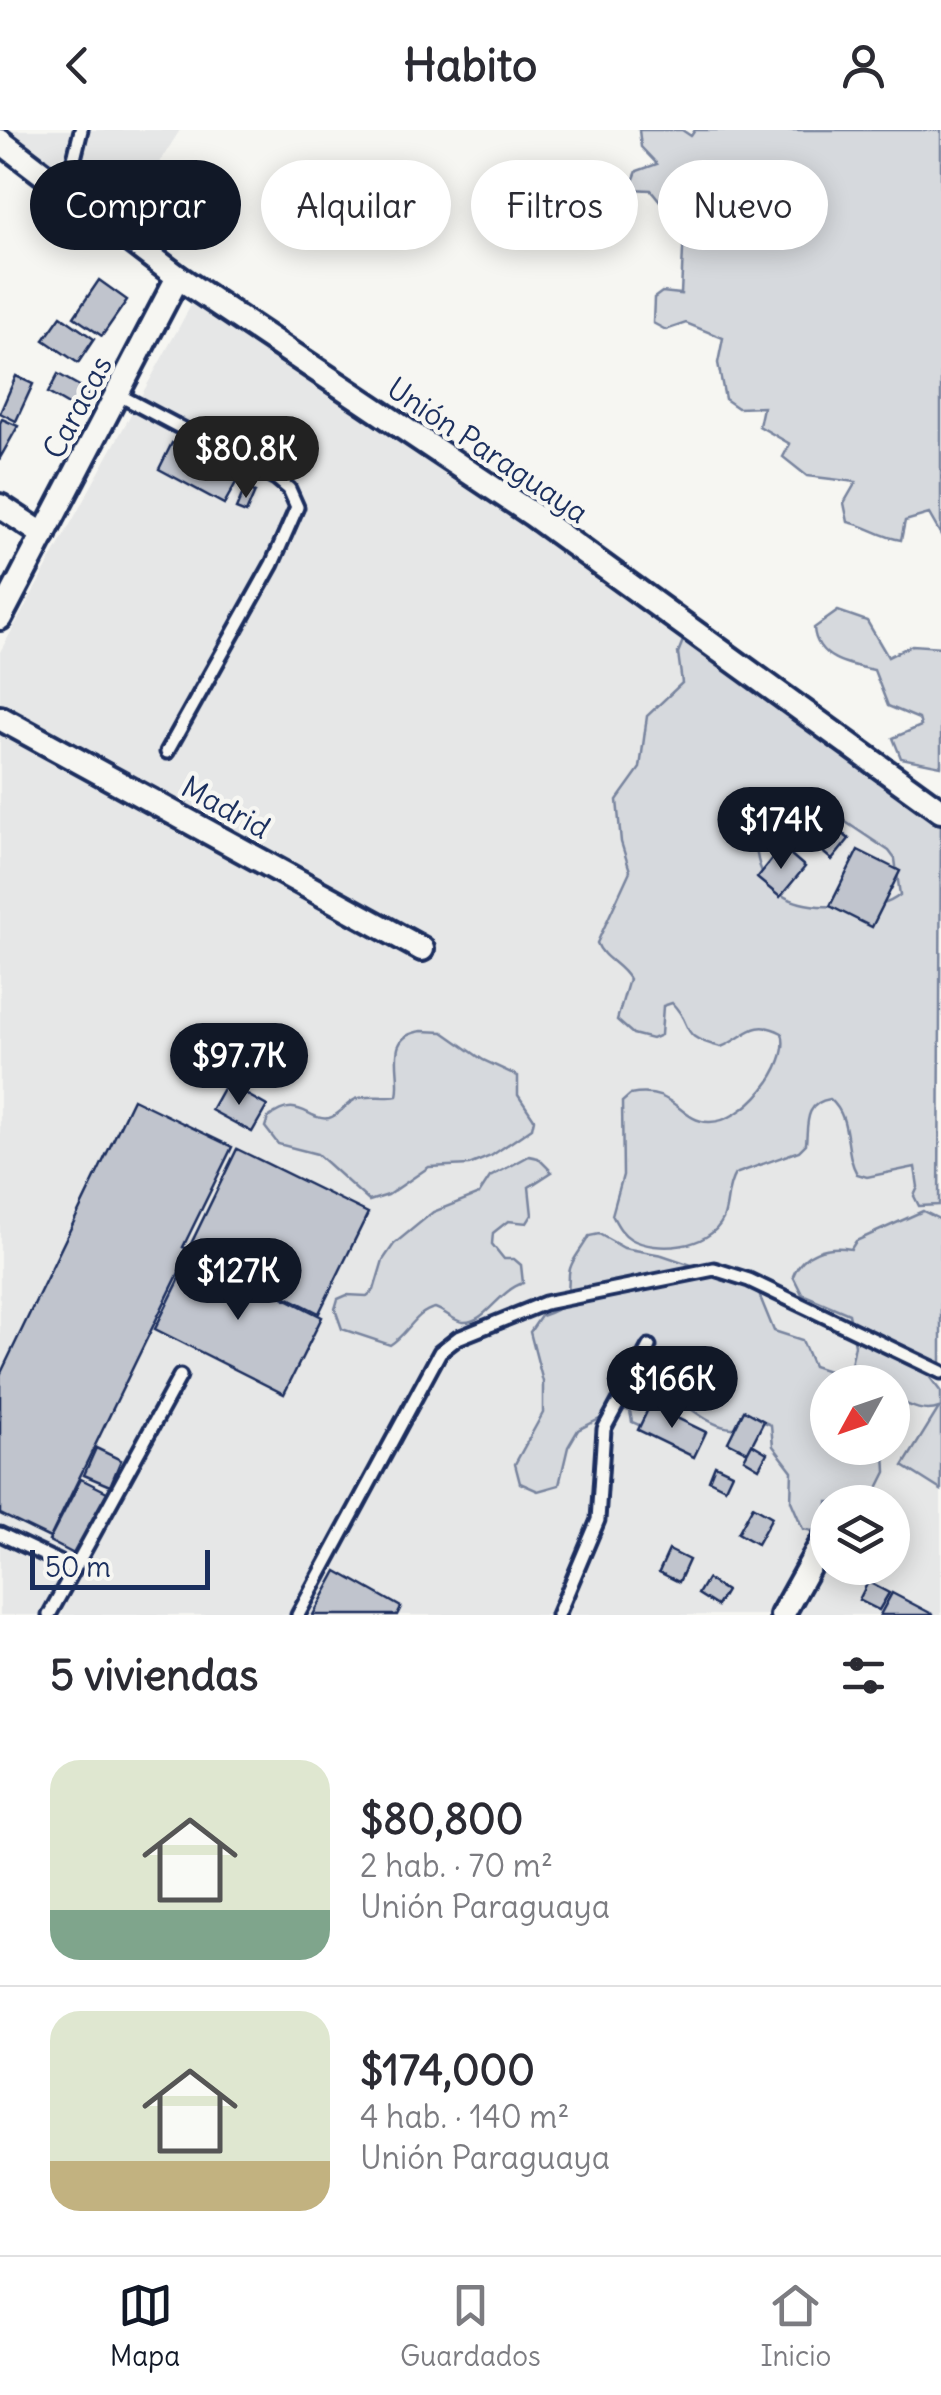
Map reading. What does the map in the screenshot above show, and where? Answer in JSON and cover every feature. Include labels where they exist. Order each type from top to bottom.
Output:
[{"type":"street","name":"Unión Paraguaya","points":[[0,141],[30,164]]},
{"type":"street","name":"Unión Paraguaya","points":[[142,250],[533,515],[941,811]]},
{"type":"street","name":"Caracas","points":[[0,618],[178,277]]},
{"type":"street","points":[[0,506],[44,535]]},
{"type":"street","name":"Madrid","points":[[0,718],[422,949]]},
{"type":"street","points":[[782,1615],[810,1563]]},
{"type":"lane","points":[[74,160],[81,130]]},
{"type":"lane","points":[[117,394],[276,478],[289,489],[297,508],[272,564],[168,752]]},
{"type":"lane","points":[[298,1615],[440,1352],[458,1338],[528,1309],[590,1290],[662,1282],[714,1269],[748,1280],[941,1372]]},
{"type":"lane","points":[[558,1615],[598,1520],[604,1430],[649,1346]]},
{"type":"lane","points":[[50,1615],[180,1376]]},
{"type":"lane","points":[[0,1534],[74,1568]]},
{"type":"shaded area","points":[[0,130],[180,130],[161,160],[39,160]]},
{"type":"shaded area","points":[[639,130],[682,130],[691,136],[695,130],[941,130],[941,535],[929,514],[905,521],[901,540],[848,522],[844,503],[856,482],[807,476],[783,457],[790,444],[759,426],[763,407],[738,408],[725,399],[718,363],[723,338],[686,323],[666,330],[653,323],[654,298],[662,292],[681,294],[683,250],[828,250],[828,160],[658,160],[658,199],[651,190],[638,189],[638,171],[657,164],[641,147]]},
{"type":"shaded area","points":[[206,278],[941,811],[941,1615],[0,1615],[0,652]]},
{"type":"shaded area","points":[[838,611],[867,621],[888,657],[912,645],[941,647],[941,766],[901,758],[893,738],[921,726],[919,719],[888,706],[874,670],[844,663],[821,647],[814,628]]},
{"type":"shaded area","points":[[686,633],[795,720],[805,720],[941,804],[939,1205],[919,1206],[914,1196],[918,1187],[915,1167],[867,1177],[857,1174],[842,1116],[830,1099],[812,1110],[806,1144],[799,1151],[735,1174],[723,1219],[706,1237],[681,1246],[654,1246],[631,1239],[612,1215],[623,1175],[622,1102],[630,1095],[657,1095],[699,1120],[723,1120],[762,1090],[780,1061],[783,1046],[782,1033],[764,1027],[721,1047],[707,1043],[688,1030],[672,1003],[663,1006],[661,1035],[652,1039],[633,1034],[617,1020],[629,979],[597,943],[630,871],[621,842],[617,800],[640,768],[647,716],[682,683],[678,653]],"holes":[[[795,801],[814,801],[889,851],[895,859],[900,895],[880,905],[830,906],[799,903],[774,890],[765,879],[756,846],[764,828]]]},
{"type":"shaded area","points":[[443,1032],[483,1060],[518,1076],[518,1095],[534,1119],[532,1128],[491,1156],[469,1165],[429,1167],[388,1195],[369,1201],[317,1154],[278,1144],[265,1127],[268,1118],[287,1108],[329,1118],[356,1099],[397,1096],[398,1048],[410,1034]]},
{"type":"shaded area","points":[[529,1156],[538,1158],[552,1172],[529,1187],[532,1215],[527,1223],[508,1221],[493,1233],[492,1244],[504,1259],[514,1259],[521,1265],[523,1283],[471,1321],[459,1321],[435,1308],[428,1310],[390,1345],[342,1329],[335,1309],[338,1299],[347,1295],[367,1296],[374,1290],[383,1260],[394,1244],[433,1212],[479,1194],[490,1177]]},
{"type":"shaded area","points":[[923,1211],[941,1220],[941,1368],[929,1365],[928,1375],[941,1392],[941,1490],[903,1466],[910,1465],[910,1455],[939,1408],[910,1406],[910,1365],[851,1365],[855,1345],[849,1314],[802,1294],[793,1276],[809,1255],[833,1248],[851,1249],[856,1241]]},
{"type":"shaded area","points":[[599,1234],[624,1248],[662,1255],[756,1287],[774,1331],[802,1340],[813,1365],[810,1465],[886,1465],[880,1485],[810,1485],[810,1531],[803,1529],[791,1501],[792,1471],[773,1446],[771,1425],[760,1422],[725,1427],[680,1402],[661,1405],[641,1426],[632,1422],[630,1411],[621,1408],[578,1430],[568,1447],[559,1485],[538,1491],[520,1483],[515,1464],[543,1413],[543,1382],[530,1332],[541,1316],[565,1302],[572,1264],[589,1236]]},
{"type":"building","points":[[99,280],[127,300],[102,336],[74,317]]},
{"type":"building","points":[[61,316],[94,339],[78,363],[44,340]]},
{"type":"building","points":[[58,374],[90,392],[79,411],[48,393]]},
{"type":"building","points":[[16,376],[33,384],[16,421],[0,413]]},
{"type":"building","points":[[2,419],[18,426],[0,458],[0,423]]},
{"type":"building","points":[[172,443],[201,459],[205,451],[227,462],[222,470],[238,479],[224,504],[159,469]]},
{"type":"building","points":[[245,488],[255,492],[246,513],[236,509]]},
{"type":"building","points":[[814,809],[849,839],[832,860],[797,830]]},
{"type":"building","points":[[782,847],[805,867],[780,897],[757,878]]},
{"type":"building","points":[[858,850],[900,871],[872,927],[830,906]]},
{"type":"building","points":[[226,1083],[267,1106],[252,1132],[211,1110]]},
{"type":"building","points":[[133,1099],[232,1147],[183,1247],[190,1250],[50,1538],[0,1514],[0,1375]]},
{"type":"building","points":[[237,1149],[368,1213],[319,1313],[189,1248]]},
{"type":"building","points":[[193,1252],[322,1317],[284,1394],[155,1329]]},
{"type":"building","points":[[650,1405],[706,1432],[694,1457],[638,1430]]},
{"type":"building","points":[[744,1410],[764,1421],[748,1452],[728,1442]]},
{"type":"building","points":[[752,1444],[767,1453],[759,1468],[744,1459]]},
{"type":"building","points":[[96,1448],[121,1460],[110,1486],[84,1475]]},
{"type":"building","points":[[715,1465],[732,1473],[725,1488],[709,1480]]},
{"type":"building","points":[[81,1479],[109,1493],[78,1556],[49,1541]]},
{"type":"building","points":[[753,1506],[772,1517],[757,1544],[738,1533]]},
{"type":"building","points":[[669,1550],[689,1560],[679,1582],[659,1572]]},
{"type":"building","points":[[337,1571],[401,1607],[397,1615],[313,1615]]},
{"type":"building","points":[[707,1579],[726,1591],[717,1606],[698,1594]]},
{"type":"building","points":[[866,1585],[889,1593],[879,1610],[859,1600]]},
{"type":"building","points":[[892,1593],[934,1615],[880,1615]]}]
